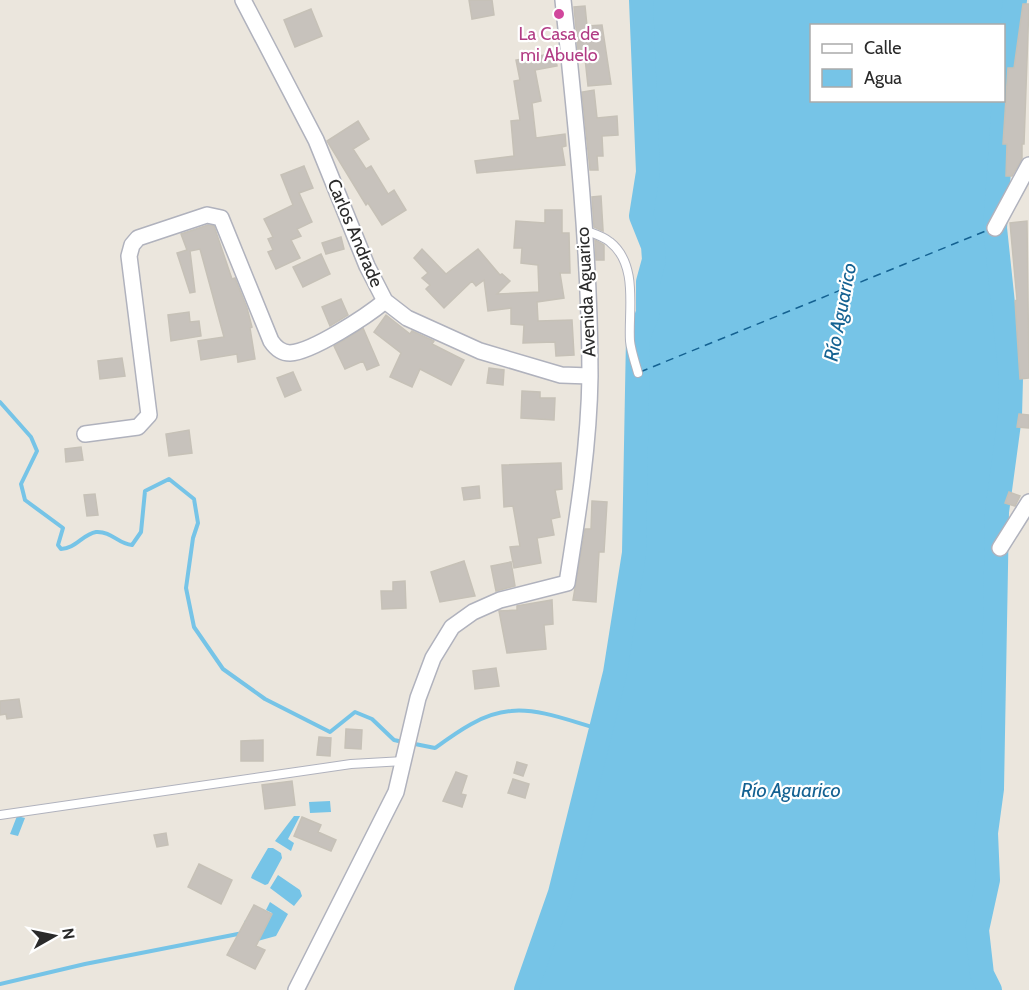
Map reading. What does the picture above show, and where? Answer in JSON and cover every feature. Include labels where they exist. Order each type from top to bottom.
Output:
[{"type":"street","name":"Carlos Andrade","points":[[243,0],[316,140],[367,266],[385,301],[416,323],[480,351],[561,375],[590,376]]},
{"type":"street","name":"Avenida Aguarico","points":[[405,761],[418,698],[433,658],[452,627],[473,612],[500,600],[567,583],[585,467],[590,376],[578,145],[562,0]]},
{"type":"street","points":[[995,228],[1029,165]]},
{"type":"street","points":[[85,434],[138,427],[148,415],[129,256],[132,245],[138,238],[207,215],[221,218],[271,340],[284,352],[293,352],[338,333],[361,320],[385,301]]},
{"type":"street","points":[[1000,549],[1029,502]]},
{"type":"street","points":[[296,990],[396,792],[405,761]]},
{"type":"lane","points":[[583,229],[610,242],[630,280],[630,340],[638,373]]},
{"type":"lane","points":[[0,815],[351,764],[405,761]]},
{"type":"water","name":"Río Aguarico","points":[[641,0],[1015,0],[1005,91],[1005,24],[810,24],[810,102],[1003,102],[995,228],[1011,379],[1010,416],[997,512],[992,789],[986,833],[988,880],[977,930],[982,974],[990,990],[526,990],[560,893],[615,673],[634,553],[638,337],[648,313],[648,282],[654,260],[653,246],[641,216],[648,171]]},
{"type":"water","points":[[330,801],[331,812],[310,813],[309,802]]},
{"type":"water","points":[[17,816],[25,818],[18,836],[10,834]]},
{"type":"water","points":[[294,816],[300,816],[288,839],[294,843],[291,851],[275,841]]},
{"type":"water","points":[[268,848],[281,853],[282,858],[268,884],[265,885],[251,878]]},
{"type":"water","points":[[278,875],[300,890],[302,896],[294,906],[270,888]]},
{"type":"water","points":[[270,902],[288,914],[276,936],[254,942],[240,936],[245,920],[264,929],[272,913],[266,910]]},
{"type":"building","points":[[469,0],[492,0],[494,15],[472,19]]},
{"type":"building","points":[[1023,4],[1029,4],[1024,144],[1022,144],[1022,159],[1012,176],[1006,176],[1007,144],[1003,144],[1008,68],[1014,68]]},
{"type":"building","points":[[585,6],[587,26],[602,25],[611,84],[588,86],[584,49],[578,50],[574,7]]},
{"type":"building","points":[[311,9],[322,36],[295,47],[284,20]]},
{"type":"building","points":[[555,53],[557,66],[535,70],[541,101],[532,103],[536,138],[565,134],[566,146],[562,147],[565,165],[477,173],[475,161],[514,156],[511,121],[520,120],[514,81],[520,80],[516,60]]},
{"type":"building","points":[[594,90],[597,118],[617,116],[618,135],[602,136],[603,156],[597,156],[598,170],[590,170],[582,92]]},
{"type":"building","points":[[358,121],[369,139],[353,149],[366,169],[371,166],[388,194],[394,190],[406,210],[382,225],[368,203],[366,205],[327,141]]},
{"type":"building","points":[[304,166],[313,188],[299,193],[312,222],[297,229],[301,236],[291,240],[300,258],[276,269],[268,252],[273,250],[268,239],[273,237],[264,219],[293,205],[281,175]]},
{"type":"building","points":[[601,196],[603,231],[594,227],[592,197]]},
{"type":"building","points":[[545,210],[562,210],[562,233],[569,233],[570,273],[560,273],[564,298],[537,302],[538,321],[572,320],[574,355],[556,356],[555,342],[523,343],[524,325],[511,324],[511,308],[488,311],[484,280],[476,286],[472,281],[444,308],[426,289],[430,285],[422,278],[428,273],[414,258],[422,249],[446,274],[478,249],[500,275],[502,274],[510,281],[497,294],[539,292],[538,265],[521,263],[522,248],[514,248],[516,221],[545,223]]},
{"type":"building","points":[[1027,221],[1029,378],[1020,379],[1015,301],[1017,300],[1010,223]]},
{"type":"building","points":[[208,225],[214,226],[232,279],[235,278],[247,308],[252,327],[250,328],[255,359],[238,362],[237,354],[201,360],[198,341],[224,337],[200,249],[190,251],[195,292],[190,293],[177,253],[187,250],[181,234]]},
{"type":"building","points":[[341,237],[344,249],[326,254],[322,243]]},
{"type":"building","points":[[595,240],[604,245],[604,260],[596,260]]},
{"type":"building","points":[[321,254],[330,274],[303,287],[293,267]]},
{"type":"building","points":[[341,299],[348,315],[330,326],[322,307]]},
{"type":"building","points":[[189,312],[190,322],[199,321],[201,336],[171,341],[168,315]]},
{"type":"building","points":[[386,315],[410,334],[412,331],[434,341],[432,344],[464,360],[451,385],[420,369],[412,387],[390,377],[401,353],[374,332]]},
{"type":"building","points":[[363,328],[379,365],[367,370],[363,361],[345,369],[334,346]]},
{"type":"building","points":[[122,358],[125,376],[100,379],[98,361]]},
{"type":"building","points":[[489,368],[504,370],[503,385],[487,383]]},
{"type":"building","points":[[293,372],[301,390],[285,397],[277,378]]},
{"type":"building","points":[[522,391],[540,392],[540,398],[555,398],[554,420],[521,418]]},
{"type":"building","points":[[1019,414],[1029,415],[1029,428],[1017,427]]},
{"type":"building","points":[[189,430],[192,453],[169,456],[166,434]]},
{"type":"building","points":[[81,447],[83,460],[66,462],[65,449]]},
{"type":"building","points":[[561,463],[562,489],[555,490],[560,517],[551,519],[554,535],[537,538],[541,563],[514,568],[510,547],[520,546],[513,506],[504,507],[502,465]]},
{"type":"building","points":[[479,486],[480,498],[464,500],[462,488]]},
{"type":"building","points":[[1009,492],[1020,496],[1015,506],[1005,503]]},
{"type":"building","points":[[95,494],[98,515],[87,516],[84,495]]},
{"type":"building","points":[[592,501],[607,502],[604,552],[599,552],[596,602],[573,600],[585,529],[591,529]]},
{"type":"building","points":[[464,561],[475,596],[440,602],[431,572]]},
{"type":"building","points":[[511,562],[515,586],[496,591],[491,566]]},
{"type":"building","points":[[405,581],[406,608],[382,609],[381,591],[393,591],[393,582]]},
{"type":"building","points":[[552,600],[553,624],[544,625],[546,649],[507,653],[499,611],[517,610],[517,606]]},
{"type":"building","points":[[496,668],[499,686],[475,689],[473,671]]},
{"type":"building","points":[[19,699],[22,717],[7,719],[6,714],[0,715],[0,701]]},
{"type":"building","points":[[346,729],[362,730],[361,749],[345,748]]},
{"type":"building","points":[[319,737],[331,738],[330,756],[317,755]]},
{"type":"building","points":[[263,740],[263,761],[241,761],[241,741]]},
{"type":"building","points":[[517,762],[527,765],[523,776],[514,773]]},
{"type":"building","points":[[456,772],[467,776],[461,794],[466,795],[462,807],[443,801]]},
{"type":"building","points":[[513,779],[529,784],[525,798],[508,793]]},
{"type":"building","points":[[292,781],[295,805],[265,809],[262,785]]},
{"type":"building","points":[[302,817],[321,825],[318,832],[336,840],[331,851],[294,836]]},
{"type":"building","points":[[166,833],[168,845],[157,847],[154,835]]},
{"type":"building","points":[[199,864],[232,880],[221,904],[188,887]]},
{"type":"building","points":[[254,905],[272,914],[256,946],[265,950],[255,969],[227,955]]},
{"type":"waterway","points":[[526,990],[560,893],[615,673],[634,553],[638,337],[648,313],[648,282],[654,260],[653,246],[641,216],[648,172],[641,0]]},
{"type":"waterway","points":[[1005,84],[1015,0]]},
{"type":"waterway","points":[[990,990],[982,974],[977,930],[988,880],[986,833],[992,789],[997,512],[1010,416],[1011,379],[995,228],[1004,102]]},
{"type":"waterway","points":[[0,402],[31,437],[37,451],[21,484],[25,500],[63,528],[58,545],[61,549],[71,547],[96,532],[106,533],[132,545],[141,532],[145,491],[169,479],[194,499],[198,523],[193,538],[186,588],[194,627],[223,669],[265,699],[330,732],[355,712],[372,719],[394,740],[403,742]]},
{"type":"waterway","points":[[410,743],[435,748],[480,719],[511,711],[546,714],[603,730]]},
{"type":"waterway","points":[[0,984],[85,964],[243,933]]},
{"type":"ferry route","points":[[640,372],[988,230]]},
{"type":"place","name":"La Casa de mi Abuelo","points":[[559,14]]}]
